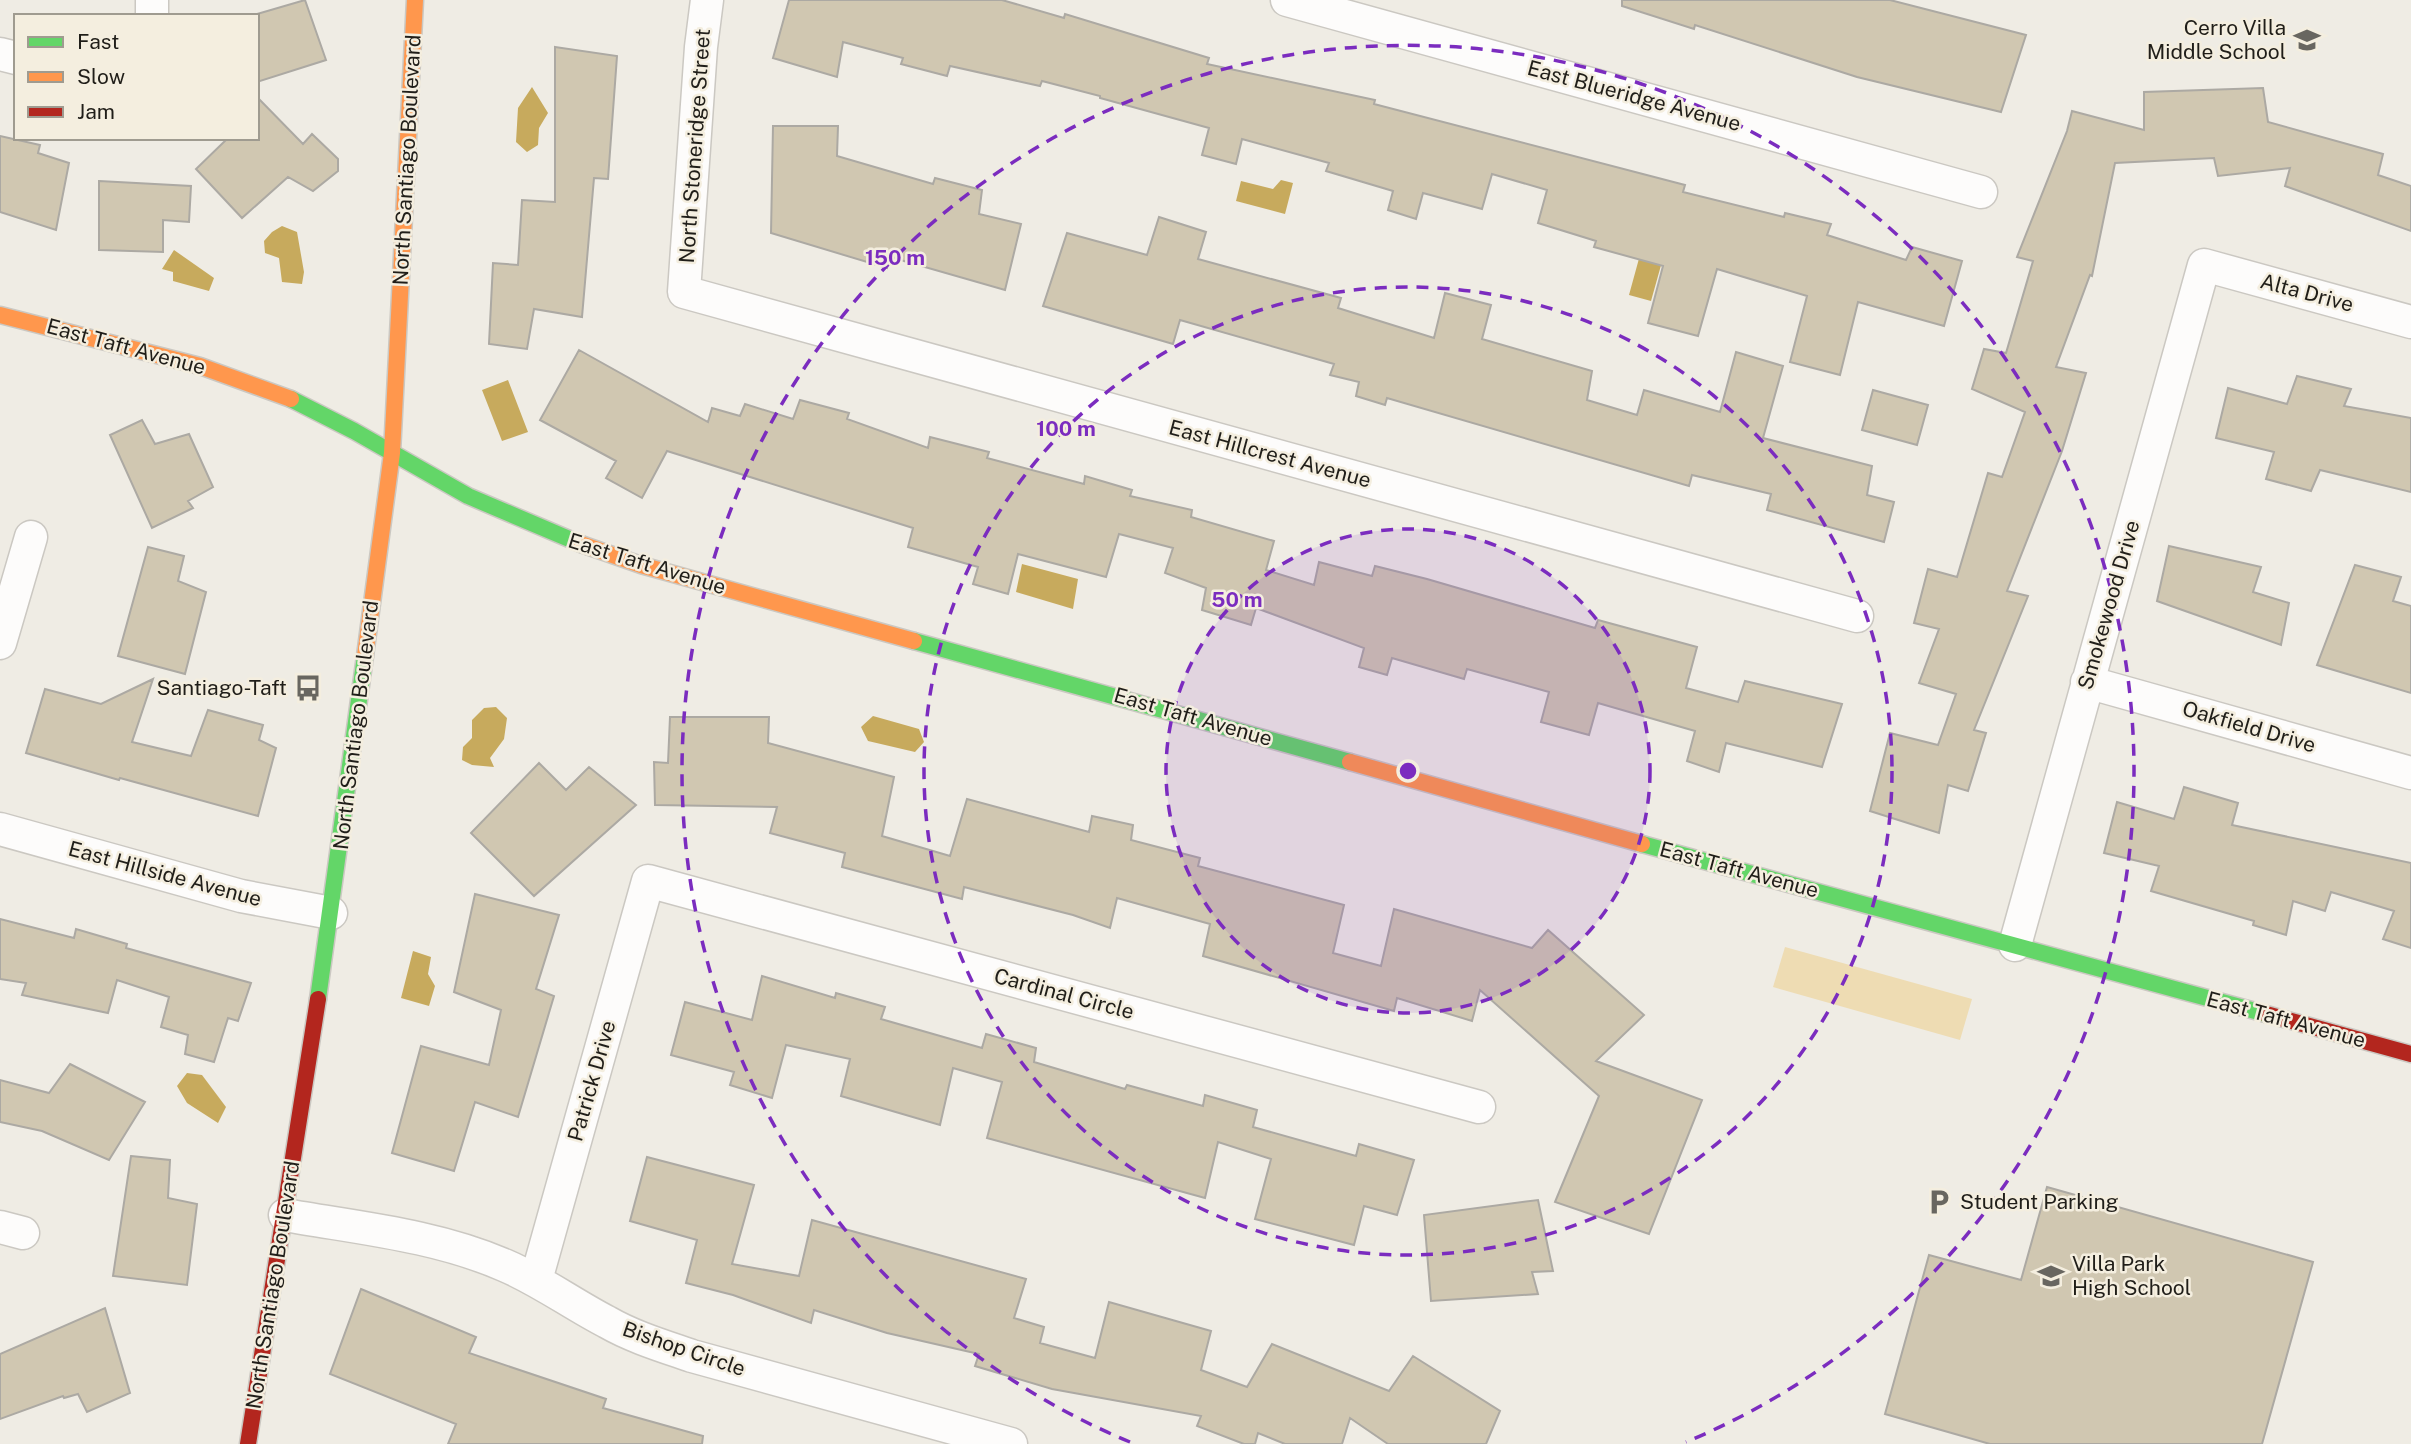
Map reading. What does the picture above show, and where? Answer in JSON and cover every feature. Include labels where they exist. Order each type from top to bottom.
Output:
[{"type":"street","name":"North Santiago Boulevard","points":[[248,1444],[331,913],[391,453],[415,0]]},
{"type":"street","name":"North Stoneridge Street","points":[[684,292],[701,47],[707,0]]},
{"type":"street","name":"East Blueridge Avenue","points":[[1287,0],[1981,191]]},
{"type":"street","name":"Alta Drive","points":[[2204,265],[2411,322]]},
{"type":"street","name":"Smokewood Drive","points":[[2015,945],[2204,265]]},
{"type":"street","name":"East Hillcrest Avenue","points":[[684,292],[1857,616]]},
{"type":"street","name":"East Taft Avenue","points":[[0,315],[199,365],[260,387],[315,410],[467,495],[526,524],[641,565],[2411,1054]]},
{"type":"street","points":[[0,643],[31,537]]},
{"type":"street","name":"Oakfield Drive","points":[[2087,682],[2411,773]]},
{"type":"street","name":"East Hillside Avenue","points":[[0,829],[241,896],[331,913]]},
{"type":"street","name":"Cardinal Circle","points":[[648,881],[1479,1107]]},
{"type":"street","name":"Patrick Drive","points":[[536,1280],[648,881]]},
{"type":"street","name":"Bishop Circle","points":[[285,1215],[437,1242],[504,1265],[536,1280],[608,1323],[669,1348],[1011,1444]]},
{"type":"shaded area","points":[[532,87],[548,113],[539,128],[538,145],[527,152],[516,142],[518,108]]},
{"type":"shaded area","points":[[1281,180],[1293,183],[1285,214],[1236,201],[1241,181],[1273,189]]},
{"type":"shaded area","points":[[282,226],[297,232],[304,272],[302,284],[282,282],[279,258],[265,253],[264,241]]},
{"type":"shaded area","points":[[1643,244],[1665,251],[1651,301],[1629,295]]},
{"type":"shaded area","points":[[174,250],[214,278],[209,291],[173,281],[173,272],[162,269]]},
{"type":"shaded area","points":[[508,380],[528,432],[502,441],[482,390]]},
{"type":"shaded area","points":[[1022,564],[1078,579],[1073,609],[1016,592]]},
{"type":"shaded area","points":[[496,707],[507,718],[504,739],[490,758],[494,767],[472,765],[462,760],[463,747],[472,738],[472,720],[484,708]]},
{"type":"shaded area","points":[[873,716],[919,729],[924,742],[915,752],[868,741],[861,727]]},
{"type":"shaded area","points":[[1785,947],[1972,999],[1960,1040],[1773,987]]},
{"type":"shaded area","points":[[413,951],[431,957],[428,974],[435,986],[429,1006],[401,998]]},
{"type":"shaded area","points":[[187,1073],[202,1075],[226,1107],[218,1123],[187,1103],[177,1086]]},
{"type":"building","points":[[305,0],[326,60],[259,81],[257,14]]},
{"type":"building","points":[[789,0],[1002,0],[1064,18],[1065,14],[1209,58],[1207,64],[1375,100],[1374,104],[1685,185],[1683,192],[1784,217],[1785,213],[1831,224],[1827,235],[1906,260],[1912,247],[1962,261],[1944,326],[1858,302],[1840,375],[1790,362],[1807,296],[1717,269],[1698,336],[1648,323],[1663,266],[1594,247],[1596,241],[1538,223],[1547,190],[1492,174],[1482,209],[1423,193],[1416,219],[1388,210],[1393,191],[1326,171],[1329,163],[1242,139],[1236,164],[1202,155],[1209,128],[1042,81],[1040,86],[950,66],[947,76],[901,64],[903,58],[843,42],[837,77],[773,58]]},
{"type":"building","points":[[1622,0],[1890,0],[2026,35],[2001,112],[1857,77],[1695,25],[1694,29],[1622,6]]},
{"type":"building","points":[[555,47],[617,56],[608,179],[594,178],[582,317],[534,309],[527,349],[489,344],[493,263],[518,265],[522,200],[555,202]]},
{"type":"building","points":[[2263,88],[2268,122],[2383,154],[2378,175],[2411,186],[2411,231],[2285,186],[2290,168],[2218,176],[2214,158],[2115,163],[2092,276],[2090,275],[2056,367],[2086,373],[2062,451],[2007,591],[2028,596],[1974,730],[1986,733],[1968,791],[1948,785],[1939,833],[1870,811],[1890,733],[1938,745],[1956,694],[1919,683],[1939,629],[1914,623],[1928,569],[1957,577],[1988,473],[2002,477],[2025,412],[1972,389],[1984,349],[2006,353],[2033,261],[2017,257],[2067,131],[2072,111],[2144,130],[2144,92]]},
{"type":"building","points":[[259,99],[303,144],[312,134],[338,159],[338,171],[313,191],[288,177],[242,218],[196,169],[226,140],[259,140]]},
{"type":"building","points":[[773,126],[838,126],[837,156],[933,184],[935,178],[982,190],[979,214],[1021,224],[1005,290],[890,257],[887,268],[771,233]]},
{"type":"building","points":[[0,136],[40,145],[38,153],[69,163],[56,230],[0,212]]},
{"type":"building","points":[[99,181],[191,186],[189,222],[163,220],[163,252],[99,250]]},
{"type":"building","points":[[1159,217],[1206,232],[1198,259],[1341,298],[1338,308],[1434,338],[1445,293],[1491,305],[1482,339],[1592,371],[1587,400],[1637,415],[1644,390],[1720,412],[1736,352],[1783,366],[1763,438],[1872,466],[1867,495],[1894,502],[1884,542],[1767,510],[1771,494],[1692,475],[1689,486],[1387,398],[1385,405],[1356,396],[1359,382],[1330,375],[1334,364],[1180,320],[1173,344],[1043,306],[1067,233],[1147,255]]},
{"type":"building","points":[[579,350],[708,422],[712,408],[740,416],[745,404],[793,419],[800,400],[849,413],[847,419],[928,448],[930,437],[989,452],[987,458],[1084,484],[1085,476],[1132,490],[1130,496],[1192,510],[1191,517],[1274,541],[1266,570],[1314,585],[1319,562],[1372,576],[1375,566],[1595,628],[1598,620],[1697,647],[1686,688],[1738,702],[1745,681],[1842,704],[1822,767],[1726,743],[1719,772],[1687,761],[1695,731],[1598,703],[1589,735],[1541,722],[1549,692],[1467,669],[1464,679],[1392,658],[1387,675],[1359,667],[1364,648],[1256,608],[1251,625],[1202,610],[1206,588],[1165,573],[1173,548],[1119,534],[1106,577],[1018,554],[1008,594],[973,584],[978,567],[908,547],[913,528],[667,451],[642,498],[606,478],[616,461],[540,420]]},
{"type":"building","points":[[2297,376],[2351,389],[2344,406],[2411,418],[2411,492],[2320,470],[2311,491],[2266,479],[2274,452],[2216,438],[2228,388],[2287,404]]},
{"type":"building","points":[[1873,390],[1928,405],[1917,445],[1862,430]]},
{"type":"building","points":[[142,420],[155,444],[189,434],[213,487],[188,501],[193,508],[152,528],[110,435]]},
{"type":"building","points":[[2169,546],[2261,567],[2253,592],[2289,603],[2281,645],[2157,601]]},
{"type":"building","points":[[148,547],[184,556],[178,581],[206,592],[185,674],[118,656]]},
{"type":"building","points":[[2355,565],[2401,577],[2393,601],[2411,606],[2411,693],[2317,665]]},
{"type":"building","points":[[153,679],[132,742],[191,756],[208,710],[263,725],[259,740],[276,748],[258,816],[26,753],[45,689],[101,704]]},
{"type":"building","points":[[670,717],[769,717],[768,743],[894,777],[882,836],[950,856],[967,799],[1089,832],[1092,816],[1133,825],[1131,840],[1200,858],[1198,866],[1344,905],[1333,953],[1381,966],[1394,909],[1532,948],[1548,930],[1644,1015],[1596,1061],[1702,1100],[1649,1234],[1555,1202],[1599,1096],[1480,990],[1472,1021],[1397,998],[1394,1011],[1203,956],[1210,924],[1117,898],[1110,928],[1073,915],[964,887],[962,899],[842,867],[845,853],[770,833],[777,807],[655,805],[654,762],[668,763]]},
{"type":"building","points":[[539,763],[566,790],[589,767],[636,805],[534,896],[471,833]]},
{"type":"building","points":[[2184,787],[2238,803],[2232,825],[2411,863],[2411,948],[2383,939],[2394,911],[2331,892],[2325,911],[2293,901],[2286,935],[2253,925],[2254,921],[2151,891],[2159,866],[2104,853],[2117,802],[2174,819]]},
{"type":"building","points":[[475,894],[559,915],[536,989],[554,996],[518,1117],[475,1102],[454,1171],[392,1153],[421,1046],[489,1065],[501,1010],[454,992]]},
{"type":"building","points":[[0,919],[74,938],[76,929],[127,944],[126,948],[251,983],[238,1021],[228,1018],[214,1062],[185,1054],[188,1035],[161,1027],[169,997],[117,980],[108,1013],[22,995],[26,983],[0,979]]},
{"type":"building","points":[[762,976],[835,998],[836,993],[885,1007],[881,1019],[982,1048],[986,1034],[1036,1048],[1034,1062],[1125,1089],[1127,1085],[1203,1106],[1205,1095],[1257,1110],[1253,1127],[1356,1156],[1359,1144],[1414,1160],[1397,1215],[1364,1206],[1354,1245],[1255,1219],[1271,1159],[1218,1142],[1205,1198],[987,1138],[1002,1082],[953,1068],[940,1125],[841,1096],[850,1059],[786,1045],[772,1098],[730,1085],[734,1072],[671,1055],[685,1002],[752,1020]]},
{"type":"building","points":[[70,1064],[145,1102],[109,1160],[42,1131],[0,1122],[0,1080],[49,1093]]},
{"type":"building","points":[[131,1156],[170,1160],[168,1198],[197,1204],[187,1285],[113,1276]]},
{"type":"building","points":[[647,1157],[754,1185],[732,1264],[799,1276],[812,1220],[1026,1279],[1014,1318],[1044,1327],[1040,1343],[1095,1358],[1109,1302],[1211,1331],[1201,1370],[1247,1387],[1272,1344],[1389,1391],[1413,1356],[1500,1411],[1486,1444],[1388,1444],[1350,1418],[1342,1444],[1285,1444],[1258,1433],[1255,1444],[1244,1444],[1197,1426],[1201,1416],[1052,1389],[975,1366],[979,1354],[887,1333],[814,1310],[811,1323],[733,1295],[686,1283],[697,1240],[630,1221]]},
{"type":"building","points":[[2047,1187],[2313,1262],[2262,1444],[1990,1444],[1885,1414],[1929,1255],[2021,1280]]},
{"type":"building","points":[[1538,1200],[1553,1271],[1532,1272],[1538,1294],[1431,1301],[1424,1215]]},
{"type":"building","points":[[361,1289],[476,1337],[469,1353],[606,1399],[603,1408],[703,1436],[702,1444],[448,1444],[456,1424],[330,1374]]},
{"type":"building","points":[[105,1308],[130,1393],[87,1412],[78,1394],[64,1398],[63,1396],[0,1419],[0,1354]]},
{"type":"traffic: fast","points":[[291,399],[354,431],[468,496],[581,544]]},
{"type":"traffic: fast","points":[[914,641],[1350,762]]},
{"type":"traffic: fast","points":[[318,999],[365,656]]},
{"type":"traffic: fast","points":[[1642,844],[2266,1014]]},
{"type":"traffic: slow","points":[[365,656],[392,453],[415,0]]},
{"type":"traffic: slow","points":[[0,315],[200,366],[291,399]]},
{"type":"traffic: slow","points":[[581,544],[641,565],[914,641]]},
{"type":"traffic: slow","points":[[1350,762],[1642,844]]},
{"type":"traffic: jam","points":[[248,1444],[318,999]]},
{"type":"traffic: jam","points":[[2266,1014],[2411,1054]]},
{"type":"place","name":"Cerro Villa Middle School","points":[[2307,40]]},
{"type":"place","name":"Santiago-Taft","points":[[308,688]]},
{"type":"place","name":"Student Parking","points":[[1939,1202]]},
{"type":"place","name":"Villa Park High School","points":[[2051,1276]]}]
